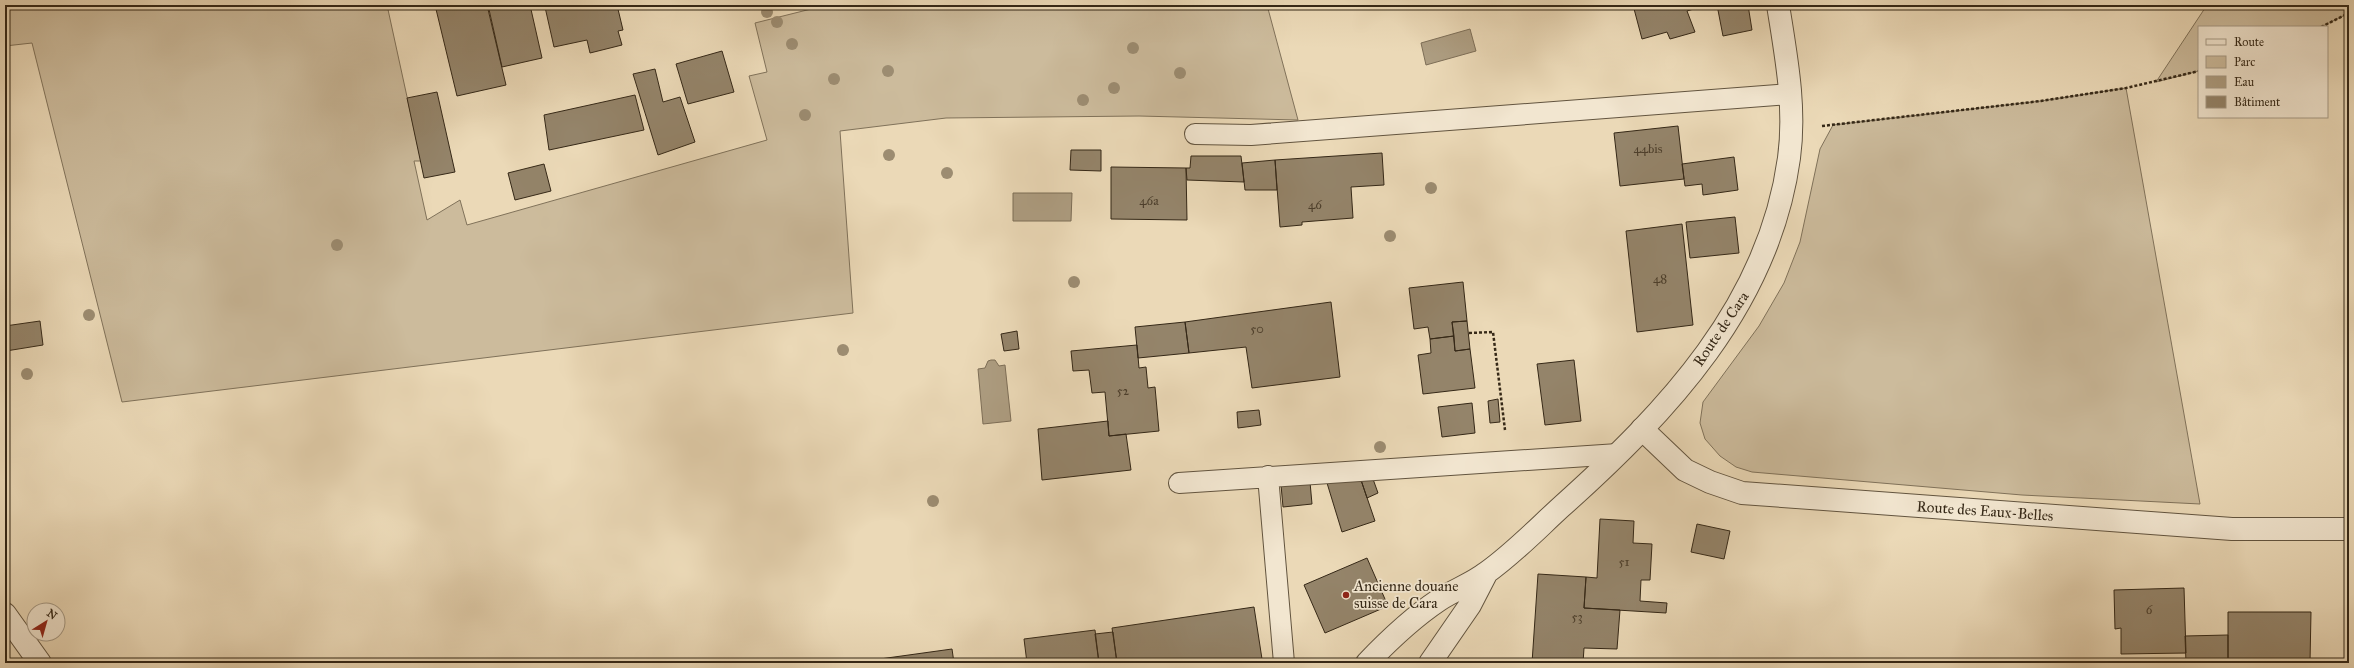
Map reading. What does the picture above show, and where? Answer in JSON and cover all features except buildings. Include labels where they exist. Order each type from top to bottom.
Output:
[{"type":"street","name":"Route de Cara","points":[[1367,663],[1418,615],[1446,596],[1486,574],[1618,454],[1678,390],[1705,355],[1753,280],[1773,229],[1780,206],[1786,176],[1792,129],[1791,94],[1778,5]]},
{"type":"street","name":"Route des Eaux-Belles","points":[[1642,429],[1685,470],[1742,494],[2232,529],[2349,529]]},
{"type":"street","name":"Route de Cara","points":[[1430,663],[1470,605],[1486,574]]},
{"type":"street","points":[[5,614],[40,663]]},
{"type":"lane","points":[[1195,134],[1251,135],[1791,94]]},
{"type":"lane","points":[[1179,483],[1618,454]]},
{"type":"lane","points":[[1268,476],[1284,663]]},
{"type":"path","points":[[2323,26],[2349,13]]},
{"type":"path","points":[[1792,129],[2041,101],[2133,86],[2198,71]]},
{"type":"path","points":[[1469,333],[1493,332],[1508,461]]},
{"type":"green space","points":[[5,5],[387,5],[421,161],[414,161],[427,220],[460,200],[467,225],[767,140],[749,76],[767,72],[755,23],[827,5],[1267,5],[1298,120],[1139,116],[946,118],[840,131],[853,313],[122,402],[32,43],[5,46]]},
{"type":"green space","points":[[2207,5],[2349,5],[2349,13],[2323,26],[2198,26],[2198,71],[2156,82]]},
{"type":"green space","points":[[2126,88],[2200,504],[2022,495],[1752,472],[1736,467],[1720,456],[1705,439],[1700,423],[1703,402],[1759,326],[1784,283],[1800,242],[1820,149],[1833,125],[2041,101]]},
{"type":"water","points":[[1470,29],[1476,51],[1426,65],[1421,43]]},
{"type":"water","points":[[1013,193],[1072,193],[1071,221],[1013,221]]},
{"type":"water","points":[[995,360],[999,366],[1005,365],[1011,421],[983,424],[978,369],[985,368],[988,361]]},
{"type":"place","name":"Ancienne douane suisse de Cara","points":[[1346,595]]}]
